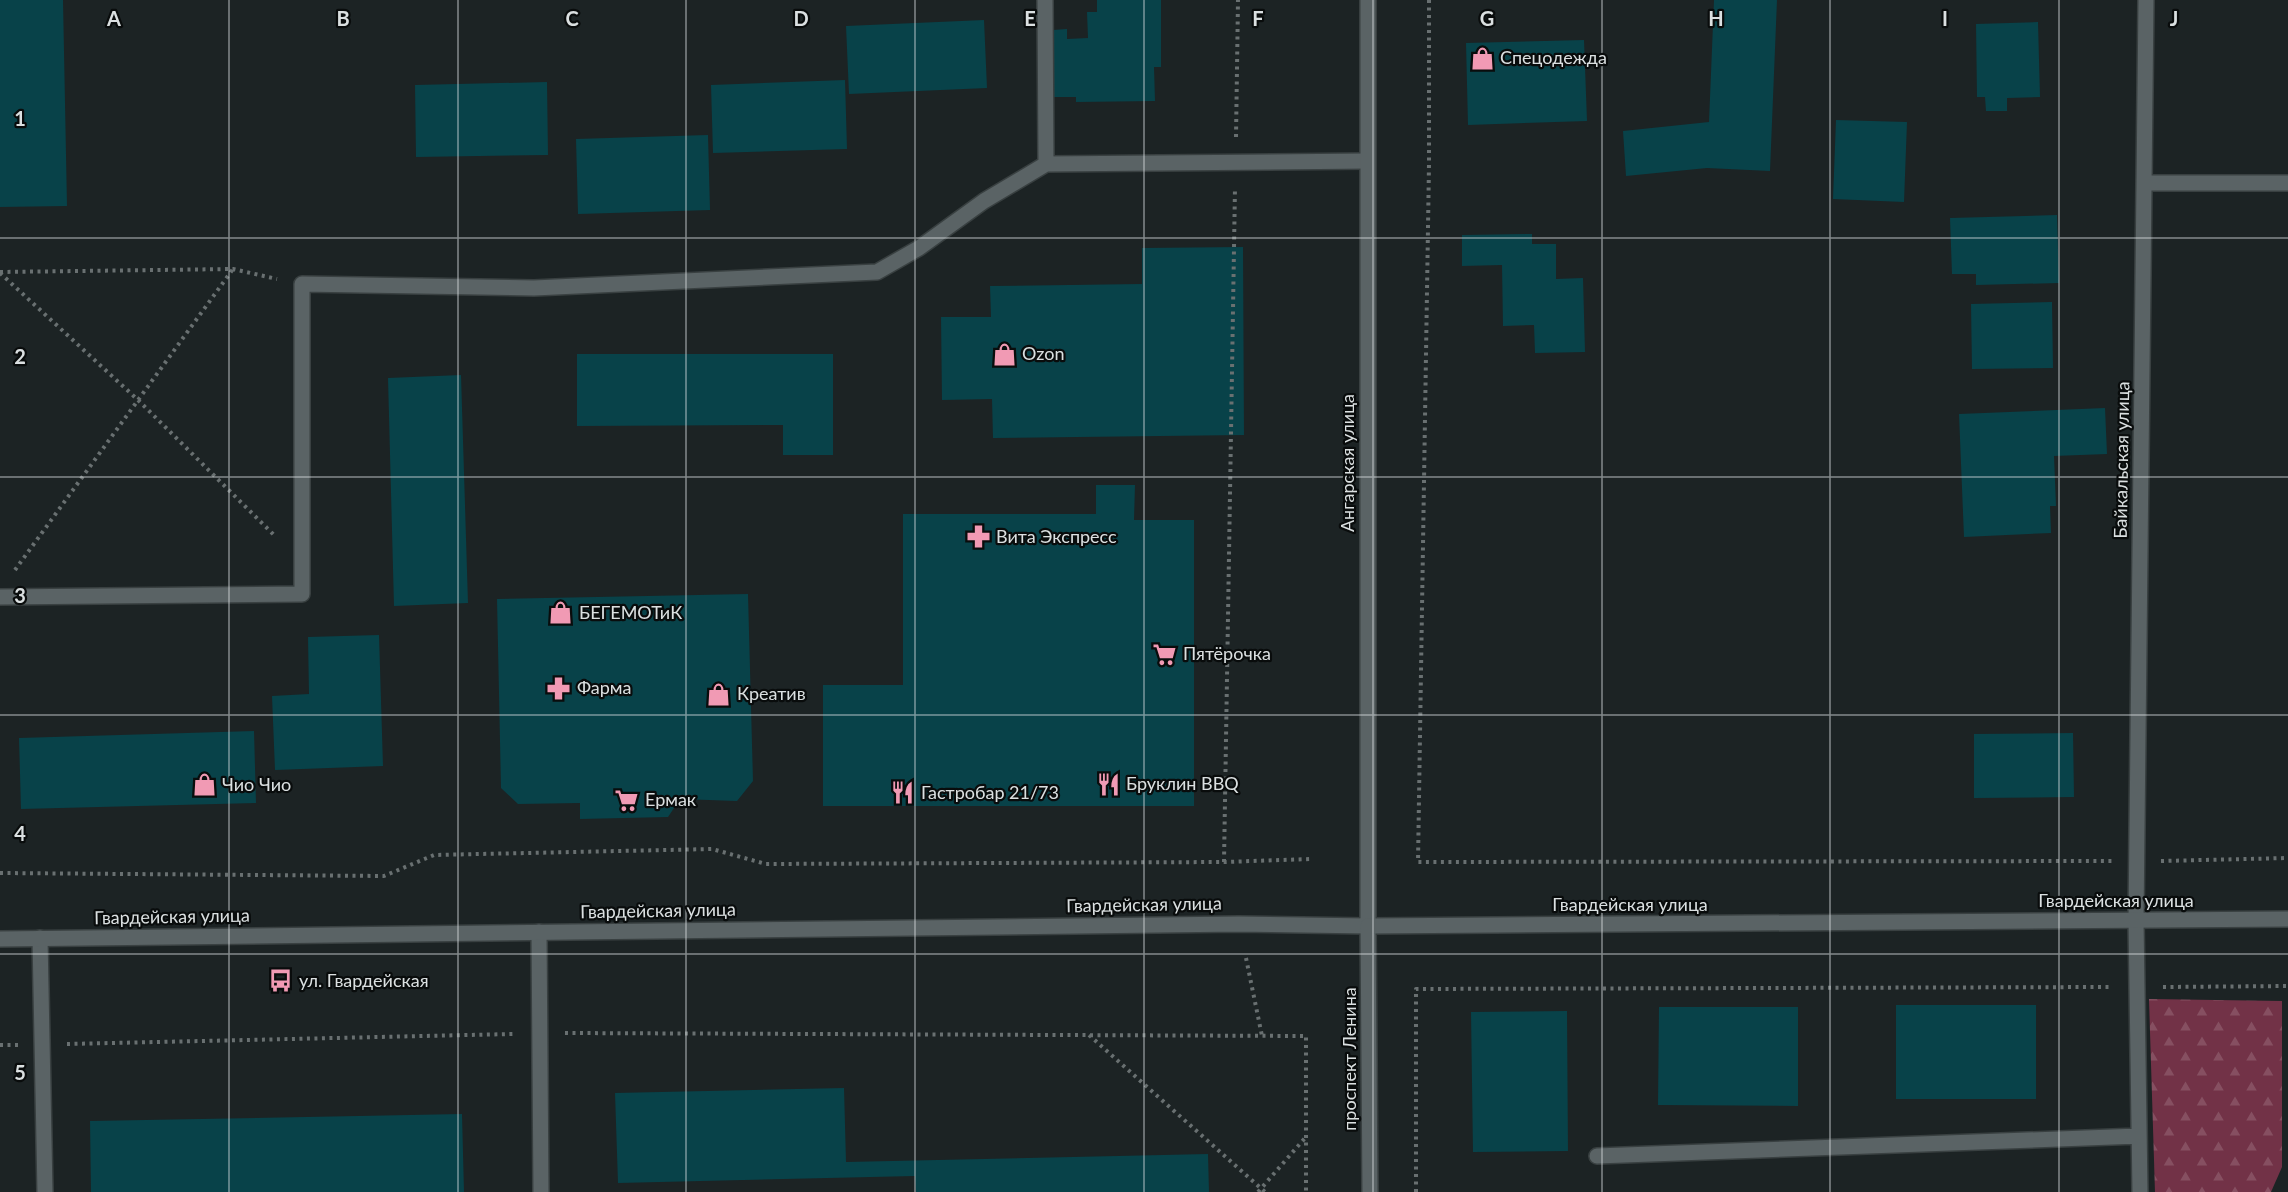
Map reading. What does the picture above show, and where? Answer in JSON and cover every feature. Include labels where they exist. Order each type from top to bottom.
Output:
[{"type":"street","points":[[1045,0],[1046,164]]},
{"type":"street","name":"Ангарская улица","points":[[1368,0],[1368,926]]},
{"type":"street","name":"Байкальская улица","points":[[2140,1192],[2135,987],[2146,183],[2146,0]]},
{"type":"street","points":[[0,597],[302,594],[302,284],[534,288],[877,272],[919,248],[984,201],[1046,164],[1367,161]]},
{"type":"street","points":[[2146,183],[2288,183]]},
{"type":"street","name":"Гвардейская улица","points":[[0,939],[1239,924],[1368,926],[2288,919]]},
{"type":"street","name":"проспект Ленина","points":[[1368,926],[1370,1192]]},
{"type":"street","points":[[539,932],[541,1192]]},
{"type":"street","points":[[40,938],[45,1192]]},
{"type":"street","points":[[1597,1156],[2139,1136]]},
{"type":"path","points":[[1224,862],[1238,0]]},
{"type":"path","points":[[1429,0],[1429,164],[1418,862],[2136,861],[2288,858]]},
{"type":"path","points":[[0,272],[233,269],[302,284]]},
{"type":"path","points":[[14,571],[233,269]]},
{"type":"path","points":[[0,272],[138,400],[301,561]]},
{"type":"path","points":[[0,873],[384,876],[434,855],[712,849],[766,864],[1224,862],[1310,859]]},
{"type":"path","points":[[1246,958],[1262,1036]]},
{"type":"path","points":[[1416,1192],[1416,989],[2288,986]]},
{"type":"path","points":[[0,1045],[540,1033],[1306,1036],[1306,1192]]},
{"type":"path","points":[[1089,1035],[1262,1191],[1306,1138]]},
{"type":"green space","points":[[2149,999],[2282,1001],[2282,1167],[2271,1192],[2155,1192]]},
{"type":"building","points":[[0,0],[63,0],[67,206],[0,207]]},
{"type":"building","points":[[1097,0],[1161,0],[1161,67],[1154,67],[1155,101],[1076,102],[1076,97],[1054,97],[1053,30],[1067,29],[1067,39],[1088,38],[1087,12],[1097,12]]},
{"type":"building","points":[[1714,0],[1777,0],[1770,171],[1707,168],[1626,176],[1623,131],[1709,122]]},
{"type":"building","points":[[984,20],[987,88],[849,94],[846,26]]},
{"type":"building","points":[[2038,22],[2040,97],[2007,98],[2007,111],[1986,111],[1985,97],[1977,97],[1976,24]]},
{"type":"building","points":[[1584,40],[1587,121],[1468,125],[1466,43]]},
{"type":"building","points":[[845,80],[847,149],[713,153],[711,85]]},
{"type":"building","points":[[547,82],[548,155],[416,157],[415,85]]},
{"type":"building","points":[[1836,120],[1907,122],[1904,202],[1833,199]]},
{"type":"building","points":[[708,135],[710,210],[578,214],[576,139]]},
{"type":"building","points":[[2057,215],[2059,283],[1976,285],[1976,274],[1952,274],[1950,218]]},
{"type":"building","points":[[1532,234],[1532,244],[1556,244],[1556,279],[1583,278],[1585,352],[1535,353],[1534,325],[1503,326],[1502,265],[1462,266],[1462,235]]},
{"type":"building","points":[[1243,247],[1244,435],[993,438],[992,399],[942,400],[941,317],[991,317],[990,286],[1142,284],[1142,248]]},
{"type":"building","points":[[2052,302],[2053,368],[1972,369],[1971,304]]},
{"type":"building","points":[[577,354],[833,354],[833,455],[783,455],[783,425],[577,426]]},
{"type":"building","points":[[461,375],[468,603],[394,606],[388,378]]},
{"type":"building","points":[[2105,408],[2107,454],[2054,456],[2056,506],[2050,506],[2051,533],[1964,537],[1959,414]]},
{"type":"building","points":[[1096,485],[1135,485],[1134,520],[1194,520],[1194,806],[823,806],[823,685],[903,685],[903,514],[1096,514]]},
{"type":"building","points":[[748,594],[753,781],[737,801],[680,799],[668,817],[580,819],[580,803],[518,804],[501,788],[497,599]]},
{"type":"building","points":[[379,635],[383,766],[275,770],[272,696],[309,694],[308,637]]},
{"type":"building","points":[[254,731],[256,803],[21,809],[19,738]]},
{"type":"building","points":[[2073,733],[2074,797],[1974,798],[1974,734]]},
{"type":"building","points":[[1896,1005],[2036,1005],[2036,1099],[1896,1099]]},
{"type":"building","points":[[1659,1007],[1798,1007],[1798,1106],[1658,1105]]},
{"type":"building","points":[[1567,1011],[1568,1151],[1473,1152],[1471,1012]]},
{"type":"building","points":[[844,1088],[846,1162],[1208,1154],[1209,1192],[916,1192],[915,1176],[618,1183],[615,1093]]},
{"type":"building","points":[[462,1114],[464,1192],[91,1192],[90,1121]]},
{"type":"place","name":"Спецодежда","points":[[1482,58]]},
{"type":"place","name":"Ozon","points":[[1004,354]]},
{"type":"place","name":"Вита Экспресс","points":[[978,537]]},
{"type":"place","name":"БЕГЕМОТиК","points":[[561,613]]},
{"type":"place","name":"Пятёрочка","points":[[1165,654]]},
{"type":"place","name":"Фарма","points":[[559,688]]},
{"type":"place","name":"Креатив","points":[[719,694]]},
{"type":"place","name":"Бруклин BBQ","points":[[1108,784]]},
{"type":"place","name":"Чио Чио","points":[[204,785]]},
{"type":"place","name":"Гастробар 21/73","points":[[903,793]]},
{"type":"place","name":"Ермак","points":[[627,800]]},
{"type":"place","name":"ул. Гвардейская","points":[[281,981]]}]
